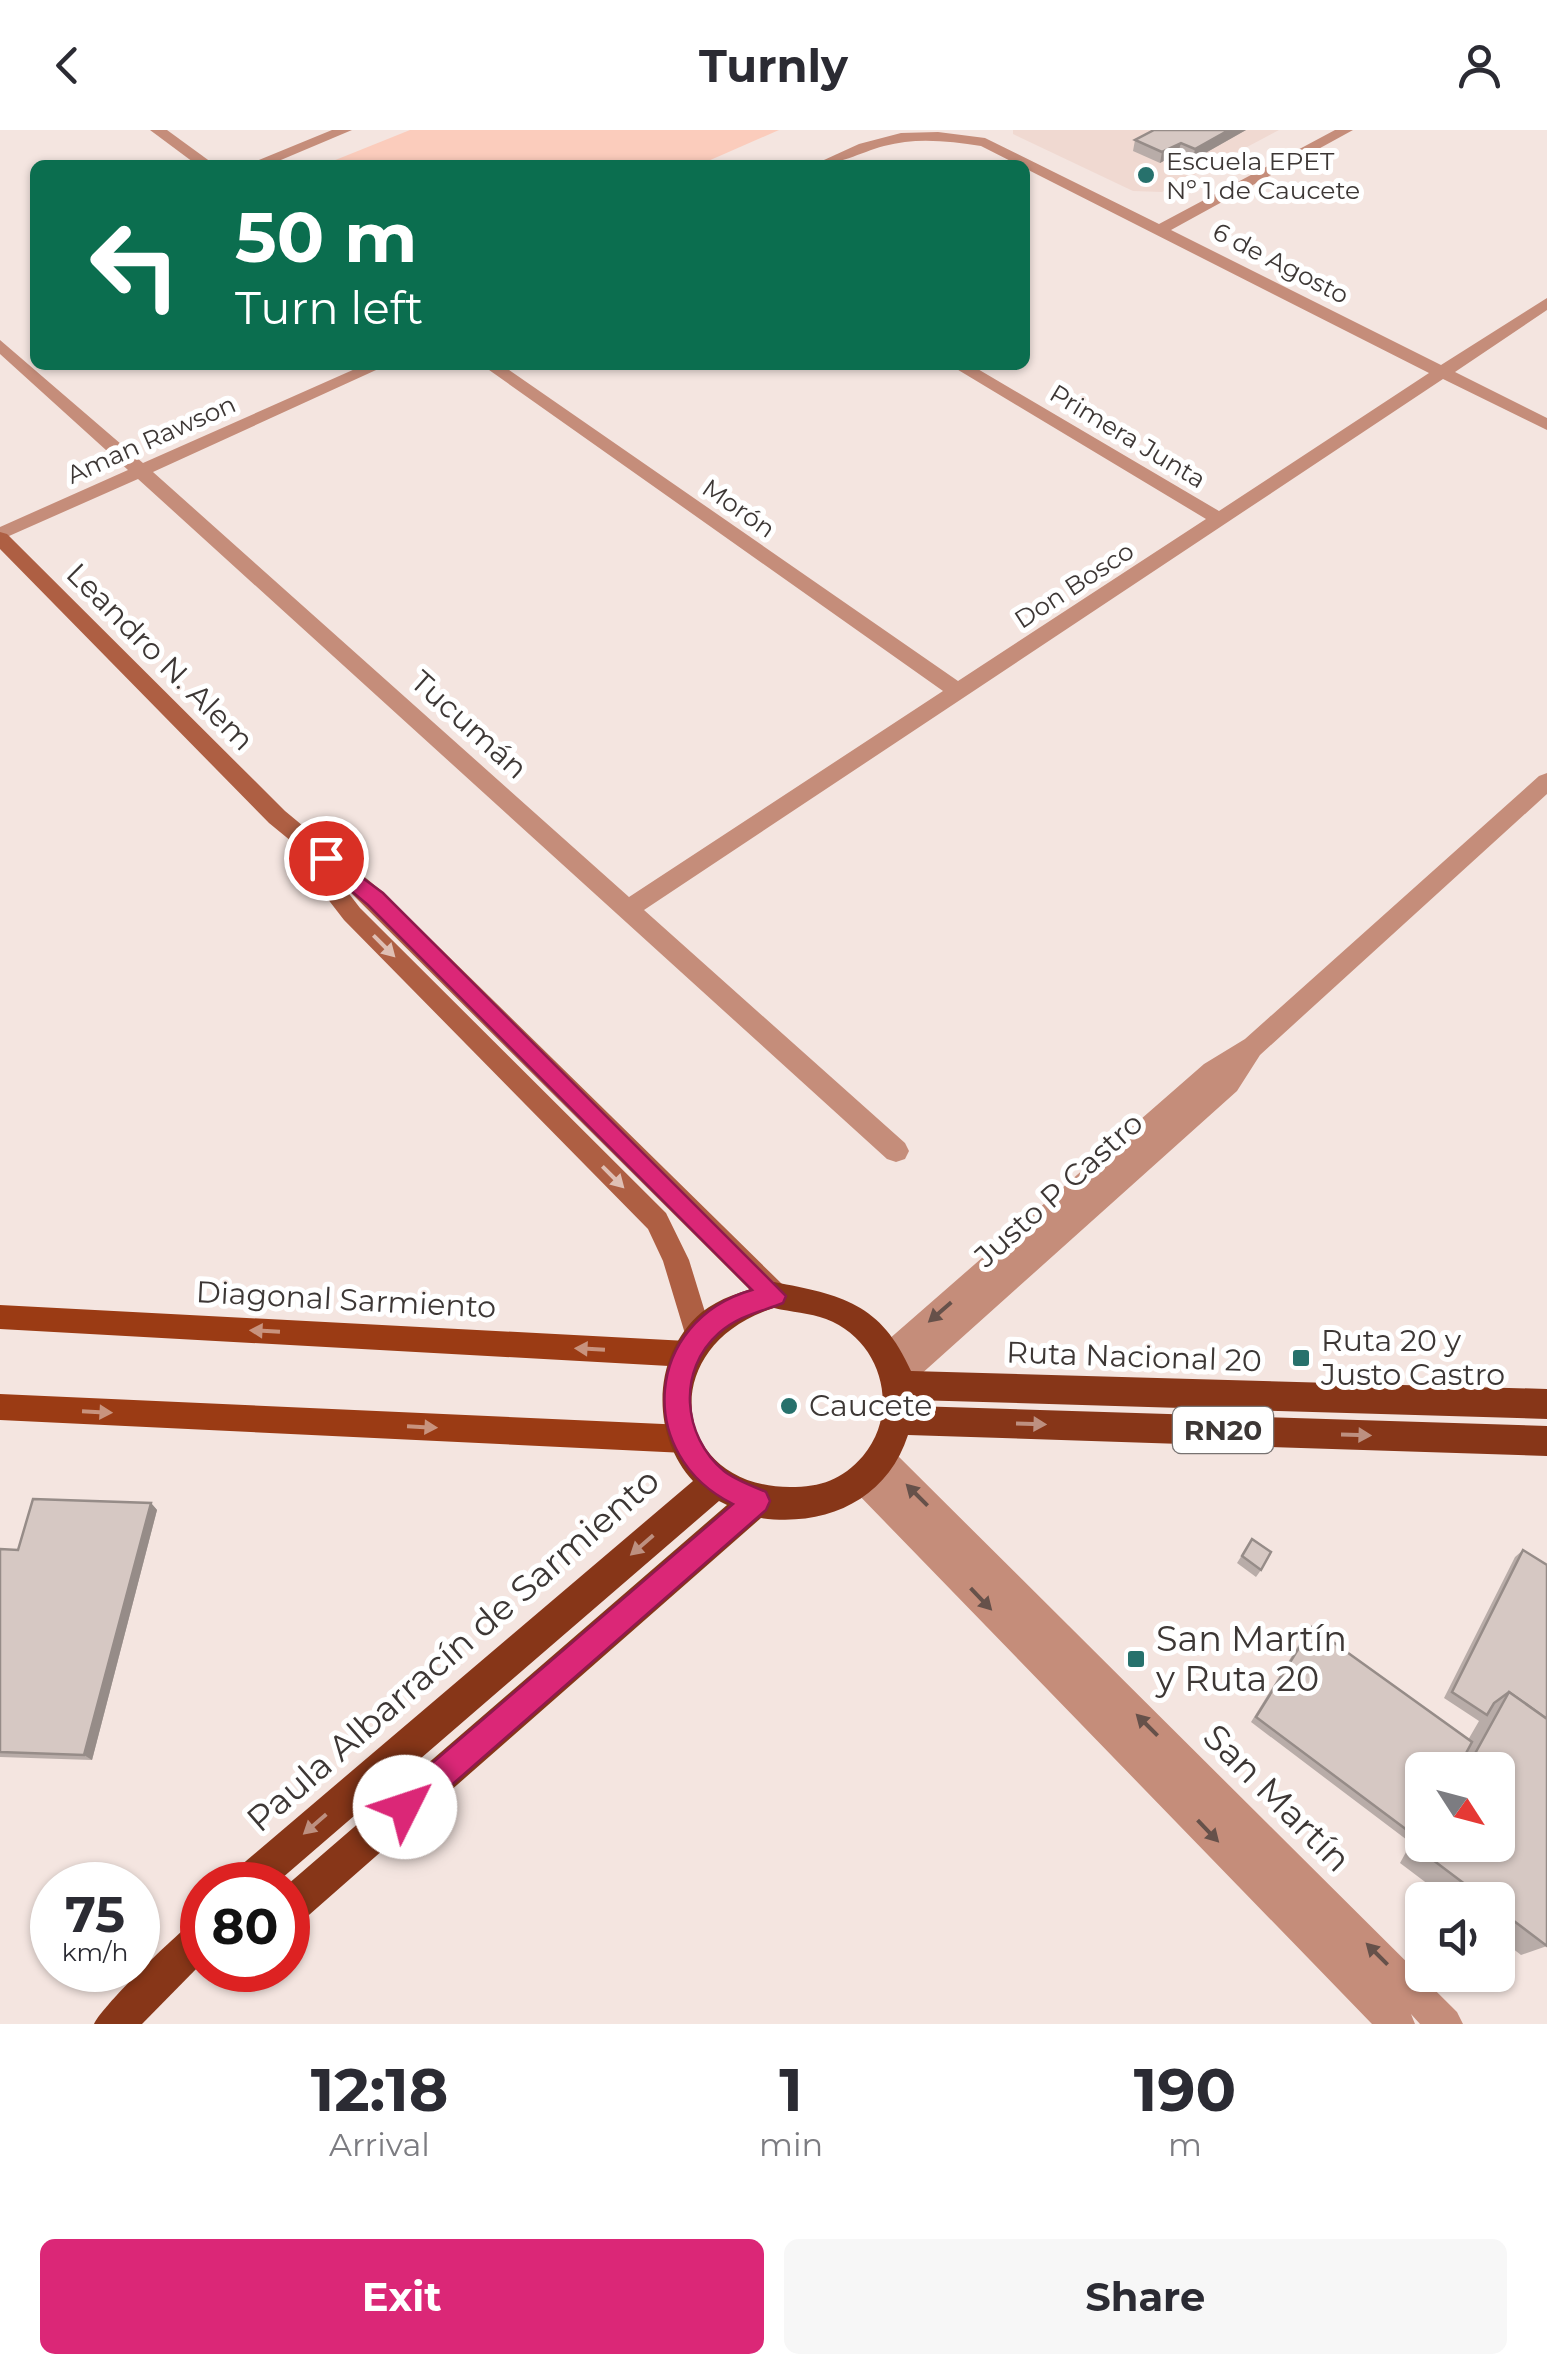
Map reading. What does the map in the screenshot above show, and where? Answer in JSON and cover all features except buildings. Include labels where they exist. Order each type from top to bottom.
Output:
[{"type":"highway","points":[[774,1296],[811,1297],[845,1309],[874,1331],[896,1372],[899,1420],[873,1470],[823,1502],[785,1507],[756,1501],[716,1482],[685,1440],[678,1422],[676,1388],[693,1346],[708,1326],[739,1306],[774,1296]]},
{"type":"highway","name":"Ruta Nacional 20","points":[[896,1372],[1547,1404]]},
{"type":"highway","name":"RN20","points":[[899,1420],[1547,1441]]},
{"type":"highway","name":"Paula Albarracín de Sarmiento","points":[[273,1862],[716,1482]]},
{"type":"highway","points":[[310,1890],[756,1501]]},
{"type":"highway","points":[[113,2024],[180,1961]]},
{"type":"highway","points":[[165,1978],[180,1970]]},
{"type":"main road","name":"Leandro N. Alem","points":[[0,536],[277,817]]},
{"type":"main road","points":[[277,817],[376,899],[774,1296]]},
{"type":"main road","points":[[277,817],[352,914],[657,1221],[676,1260],[693,1346]]},
{"type":"main road","name":"Diagonal Sarmiento","points":[[0,1317],[693,1346]]},
{"type":"main road","points":[[0,1407],[685,1440]]},
{"type":"street","points":[[157,130],[200,160]]},
{"type":"street","points":[[269,160],[346,130]]},
{"type":"street","points":[[1159,230],[1346,130]]},
{"type":"street","points":[[833,160],[882,138],[935,131]]},
{"type":"street","name":"6 de Agosto","points":[[935,131],[985,142],[1021,160]]},
{"type":"street","name":"6 de Agosto","points":[[1030,165],[1547,426]]},
{"type":"street","name":"Don Bosco","points":[[628,908],[1547,303]]},
{"type":"street","name":"Tucumán","points":[[0,345],[896,1150]]},
{"type":"street","name":"Aman Rawson","points":[[0,536],[367,370]]},
{"type":"street","name":"Morón","points":[[499,370],[957,692]]},
{"type":"street","name":"Primera Junta","points":[[967,370],[1219,519]]},
{"type":"street","name":"Justo P Castro","points":[[896,1372],[1228,1084],[1254,1046],[1547,782]]},
{"type":"street","points":[[873,1470],[1397,2024]]},
{"type":"street","name":"San Martín","points":[[873,1470],[1445,2024]]},
{"type":"shaded area","points":[[410,130],[779,130],[710,160],[335,160]]},
{"type":"shaded area","name":"Escuela EPET Nº 1 de Caucete","points":[[1013,130],[1279,130],[1162,192],[1133,191],[1013,134]]},
{"type":"place","name":"Escuela EPET Nº 1 de Caucete","points":[[1146,175]]},
{"type":"place","name":"Ruta 20 y Justo Castro","points":[[1301,1358]]},
{"type":"place","name":"Caucete","points":[[789,1406]]},
{"type":"place","name":"San Martín y Ruta 20","points":[[1136,1659]]},
{"type":"route","points":[[326,858],[376,899],[774,1296],[739,1306],[708,1326],[687,1354],[676,1388],[678,1422],[692,1454],[716,1482],[756,1501],[405,1807]]}]
